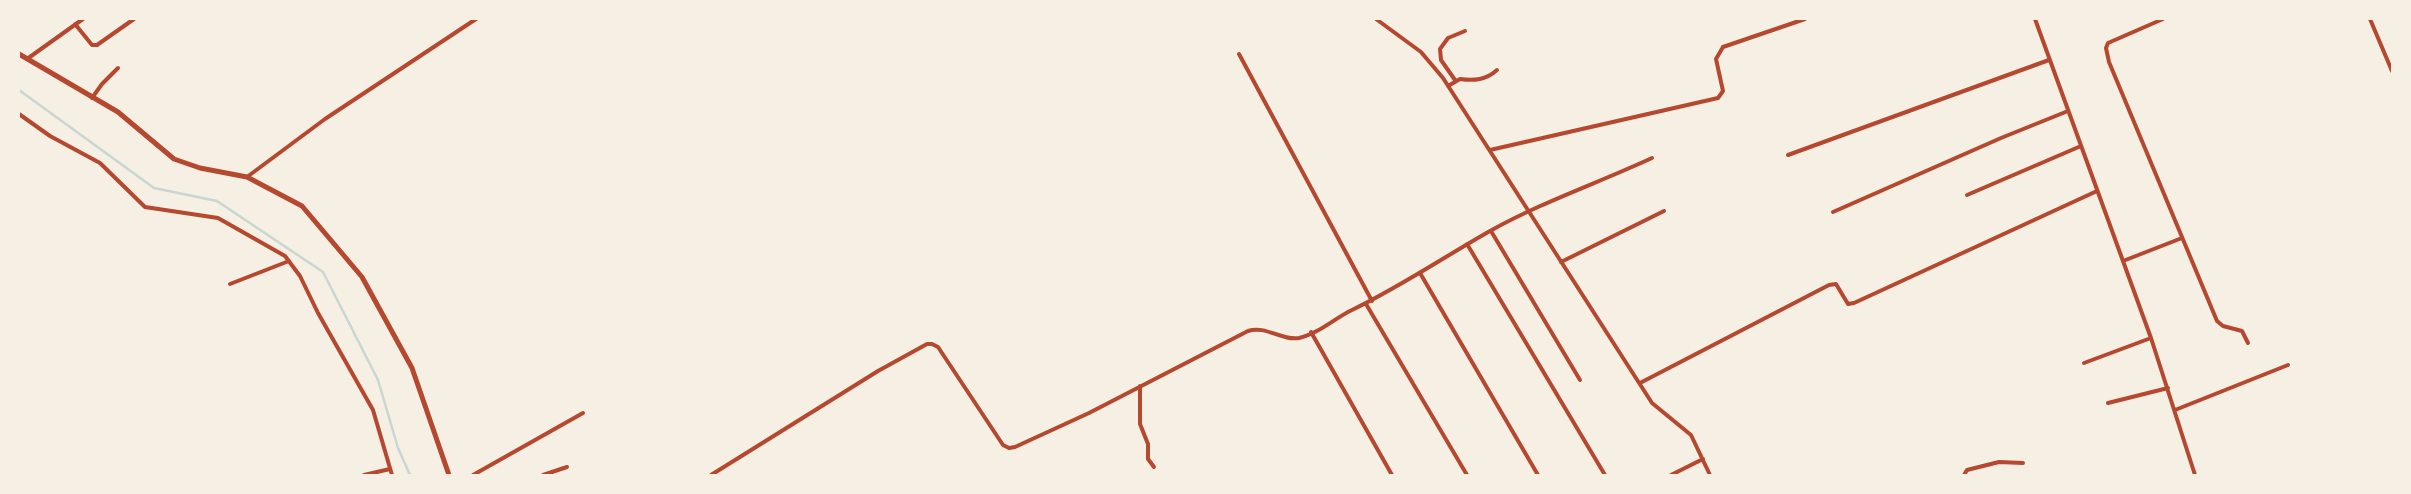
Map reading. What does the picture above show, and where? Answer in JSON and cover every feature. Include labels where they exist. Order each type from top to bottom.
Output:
[{"type":"street","points":[[27,58],[83,19]]},
{"type":"street","points":[[75,24],[92,46],[134,19]]},
{"type":"street","points":[[247,177],[325,119],[476,19]]},
{"type":"street","points":[[1376,19],[1420,52],[1448,86],[1652,403],[1691,434],[1704,458],[1710,475]]},
{"type":"street","points":[[1386,25],[1390,19]]},
{"type":"street","points":[[1490,150],[1718,98],[1723,90],[1716,59],[1723,47],[1805,19]]},
{"type":"street","points":[[2035,19],[2151,338],[2195,475]]},
{"type":"street","points":[[2163,19],[2108,43],[2106,48],[2109,62],[2218,324],[2242,331],[2248,343]]},
{"type":"street","points":[[2370,19],[2392,71]]},
{"type":"street","points":[[1455,80],[1442,60],[1440,49],[1448,38],[1465,31]]},
{"type":"street","points":[[19,54],[125,117],[174,160],[200,168],[247,177],[302,206],[362,277],[412,368],[449,475]]},
{"type":"street","points":[[1240,54],[1372,302]]},
{"type":"street","points":[[1788,155],[2049,60]]},
{"type":"street","points":[[92,98],[102,84],[118,68]]},
{"type":"street","points":[[1448,86],[1455,80],[1471,81],[1488,77],[1497,70]]},
{"type":"street","points":[[1833,212],[2001,138],[2068,111]]},
{"type":"street","points":[[19,114],[50,136],[100,163],[145,207],[218,218],[285,256],[300,276],[318,313],[373,410],[392,475]]},
{"type":"street","points":[[1966,195],[2080,146]]},
{"type":"street","points":[[711,475],[878,371],[926,344],[938,347],[1003,444],[1009,448],[1015,447],[1081,417],[1254,329],[1261,329],[1289,338],[1299,338],[1372,302],[1468,244],[1528,211],[1590,187],[1652,158]]},
{"type":"street","points":[[1640,383],[1829,285],[1836,284],[1848,304],[1854,303],[2097,191]]},
{"type":"street","points":[[1561,262],[1664,211]]},
{"type":"street","points":[[1491,231],[1580,380]]},
{"type":"street","points":[[2123,261],[2182,238]]},
{"type":"street","points":[[1468,244],[1605,475]]},
{"type":"street","points":[[230,284],[289,261]]},
{"type":"street","points":[[1420,273],[1538,475]]},
{"type":"street","points":[[1366,304],[1467,475]]},
{"type":"street","points":[[1311,332],[1392,475]]},
{"type":"street","points":[[2084,363],[2151,338]]},
{"type":"street","points":[[2175,410],[2288,366]]},
{"type":"street","points":[[1140,386],[1142,395],[1139,415],[1140,424],[1148,444],[1148,459],[1154,467]]},
{"type":"street","points":[[2108,403],[2168,388]]},
{"type":"street","points":[[472,475],[583,413]]},
{"type":"street","points":[[1671,475],[1704,458]]},
{"type":"street","points":[[1964,475],[1967,470],[1992,464],[2023,463]]},
{"type":"street","points":[[543,475],[567,467]]},
{"type":"street","points":[[364,475],[390,469]]},
{"type":"waterway","points":[[19,90],[154,188],[217,201],[323,272],[378,380],[398,448],[410,475]]}]
